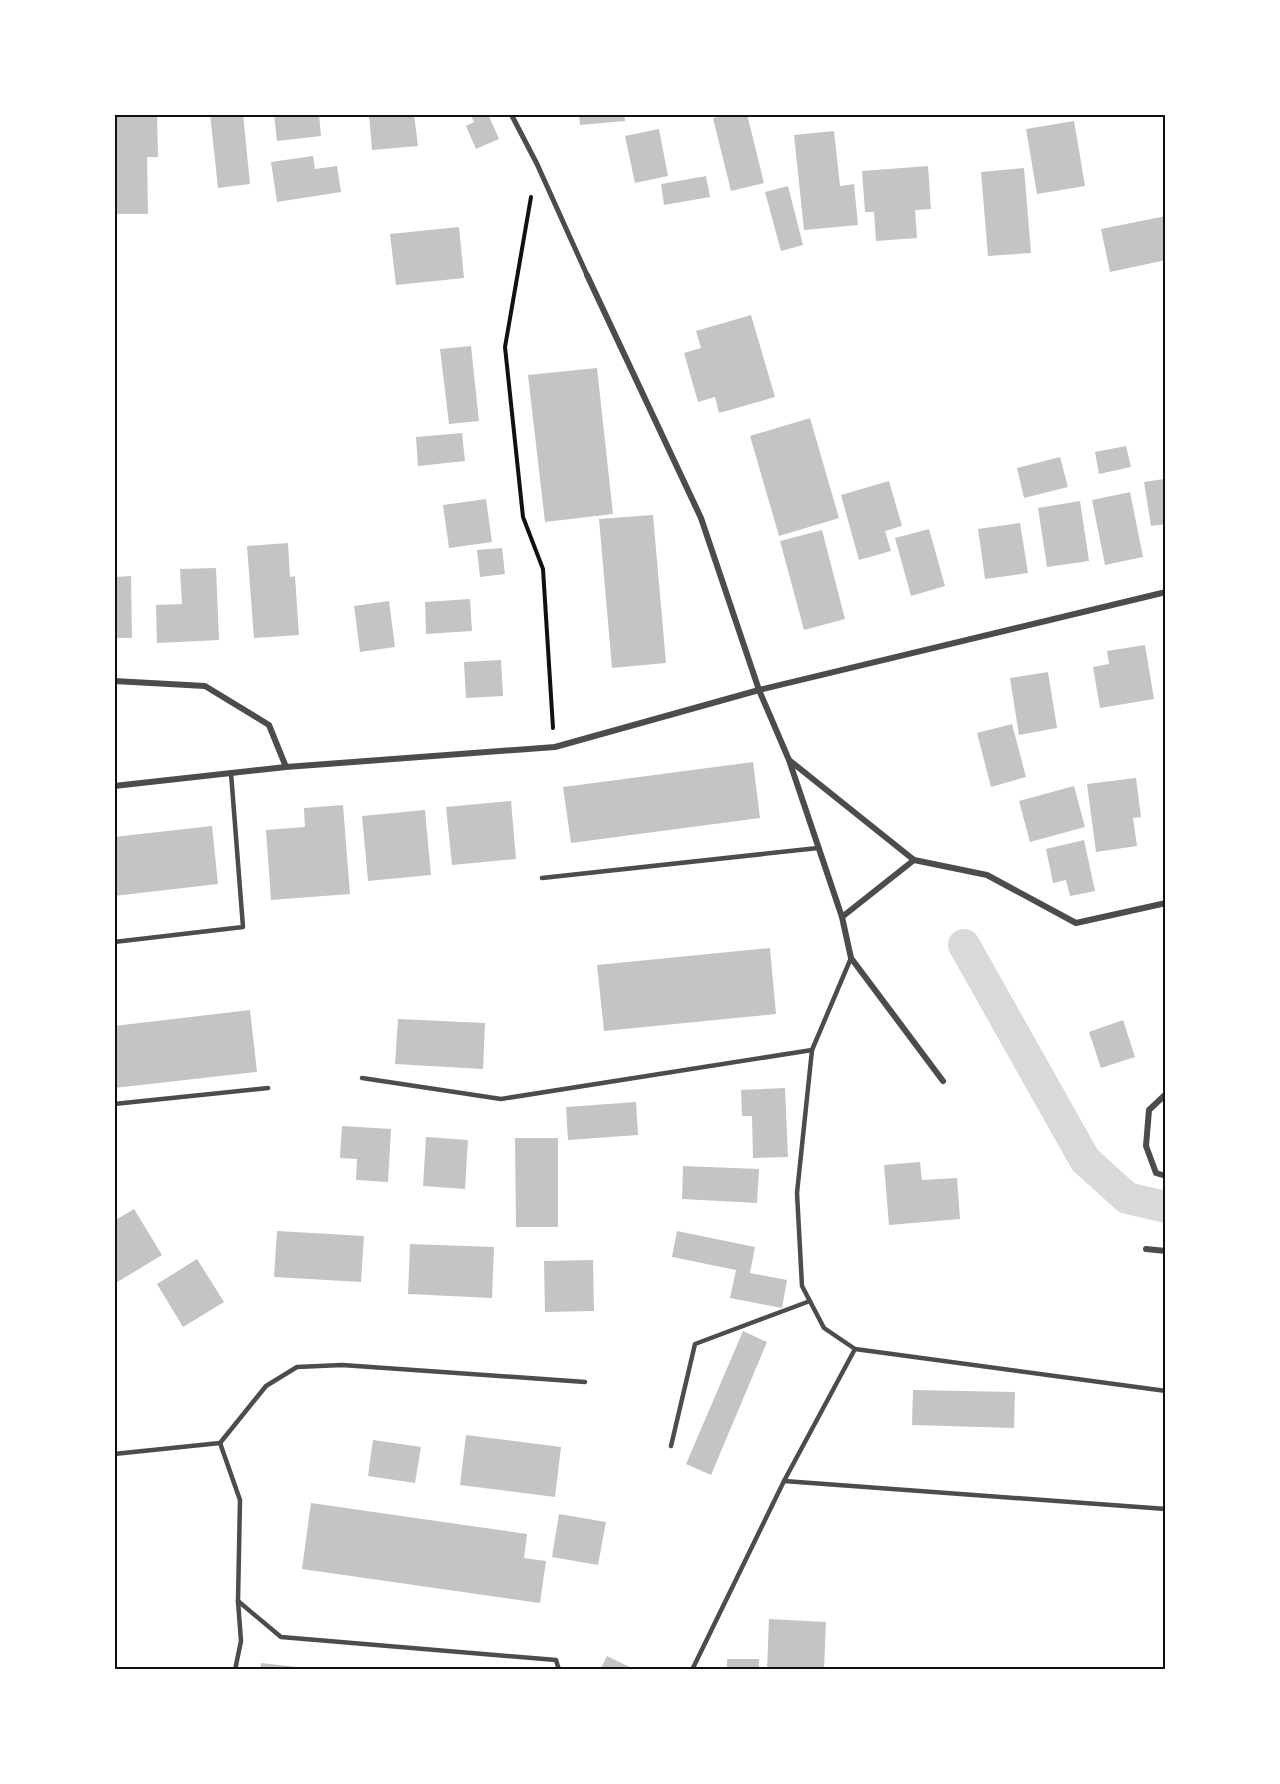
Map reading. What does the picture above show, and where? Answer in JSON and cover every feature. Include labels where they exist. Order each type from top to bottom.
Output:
[{"type":"street","points":[[512,114],[701,518],[759,690],[789,760],[842,917],[851,958],[943,1081]]},
{"type":"street","points":[[114,786],[286,767],[555,747],[759,690],[1166,592]]},
{"type":"street","points":[[114,681],[204,686],[268,725],[286,767]]},
{"type":"street","points":[[789,760],[914,860],[987,875],[1076,923],[1166,903]]},
{"type":"street","points":[[842,917],[914,860]]},
{"type":"street","points":[[1166,1094],[1149,1110],[1146,1146],[1156,1173],[1166,1176]]},
{"type":"street","points":[[1146,1249],[1166,1251]]},
{"type":"lane","points":[[114,942],[243,927],[231,773]]},
{"type":"lane","points":[[542,878],[818,848]]},
{"type":"lane","points":[[851,958],[812,1050],[797,1193],[802,1286],[824,1328],[855,1349],[1166,1391]]},
{"type":"lane","points":[[362,1078],[501,1099],[812,1050]]},
{"type":"lane","points":[[114,1104],[268,1088]]},
{"type":"lane","points":[[671,1446],[695,1344],[810,1301]]},
{"type":"lane","points":[[692,1670],[784,1481],[855,1349]]},
{"type":"lane","points":[[114,1454],[220,1443],[266,1386],[297,1366],[342,1365],[585,1382]]},
{"type":"lane","points":[[220,1443],[240,1500],[238,1600],[241,1641],[234,1670]]},
{"type":"lane","points":[[784,1481],[1166,1509]]},
{"type":"lane","points":[[238,1600],[281,1636],[556,1660],[559,1670]]},
{"type":"path","points":[[537,164],[506,347],[524,517],[543,569],[555,747]]},
{"type":"building","points":[[116,114],[157,114],[158,157],[147,157],[148,214],[114,214],[114,167],[117,167]]},
{"type":"building","points":[[210,114],[243,114],[250,184],[218,188]]},
{"type":"building","points":[[274,114],[319,114],[321,136],[277,141]]},
{"type":"building","points":[[369,114],[414,114],[418,146],[372,150]]},
{"type":"building","points":[[470,114],[488,114],[499,139],[476,149],[466,126],[474,122]]},
{"type":"building","points":[[579,114],[624,114],[625,121],[580,125]]},
{"type":"building","points":[[730,114],[747,114],[764,183],[731,191],[713,118]]},
{"type":"building","points":[[1074,121],[1085,186],[1037,194],[1026,129]]},
{"type":"building","points":[[659,129],[668,176],[635,183],[625,136]]},
{"type":"building","points":[[834,131],[840,186],[854,184],[858,225],[804,230],[794,135]]},
{"type":"building","points":[[313,156],[315,169],[337,166],[341,192],[277,202],[271,162]]},
{"type":"building","points":[[928,166],[931,209],[915,210],[917,238],[876,241],[874,212],[865,212],[862,171]]},
{"type":"building","points":[[1024,168],[1031,253],[988,256],[981,172]]},
{"type":"building","points":[[706,176],[710,197],[664,205],[661,184]]},
{"type":"building","points":[[788,186],[803,245],[781,251],[765,192]]},
{"type":"building","points":[[1166,216],[1166,260],[1110,272],[1101,229]]},
{"type":"building","points":[[459,227],[464,278],[396,285],[390,234]]},
{"type":"building","points":[[751,315],[775,397],[719,413],[715,397],[698,402],[684,353],[701,348],[696,331]]},
{"type":"building","points":[[471,346],[479,421],[449,424],[440,349]]},
{"type":"building","points":[[597,368],[613,514],[545,522],[528,375]]},
{"type":"building","points":[[810,418],[839,518],[779,536],[750,436]]},
{"type":"building","points":[[462,433],[465,461],[418,466],[416,437]]},
{"type":"building","points":[[1126,446],[1131,467],[1099,474],[1095,452]]},
{"type":"building","points":[[1060,457],[1068,487],[1024,498],[1017,468]]},
{"type":"building","points":[[1164,479],[1166,524],[1151,526],[1144,482]]},
{"type":"building","points":[[889,481],[902,526],[885,531],[891,551],[859,560],[841,495]]},
{"type":"building","points":[[1130,492],[1143,557],[1105,565],[1092,500]]},
{"type":"building","points":[[486,499],[492,542],[449,548],[443,505]]},
{"type":"building","points":[[1080,501],[1089,561],[1047,567],[1038,508]]},
{"type":"building","points":[[653,515],[666,663],[612,668],[599,519]]},
{"type":"building","points":[[1020,523],[1028,573],[985,579],[978,529]]},
{"type":"building","points":[[929,529],[945,586],[911,596],[895,538]]},
{"type":"building","points":[[822,530],[845,619],[804,630],[780,541]]},
{"type":"building","points":[[288,543],[290,577],[295,576],[299,635],[254,638],[247,546]]},
{"type":"building","points":[[502,548],[505,574],[480,577],[477,550]]},
{"type":"building","points":[[216,568],[219,640],[157,643],[156,605],[182,604],[180,569]]},
{"type":"building","points":[[131,576],[132,638],[114,638],[114,577]]},
{"type":"building","points":[[470,599],[472,631],[426,634],[425,602]]},
{"type":"building","points":[[389,601],[395,647],[360,652],[354,606]]},
{"type":"building","points":[[1145,645],[1154,699],[1100,708],[1093,667],[1109,664],[1107,651]]},
{"type":"building","points":[[501,660],[503,696],[466,698],[464,662]]},
{"type":"building","points":[[1048,672],[1057,728],[1019,735],[1010,678]]},
{"type":"building","points":[[1012,724],[1026,777],[991,787],[977,733]]},
{"type":"building","points":[[753,762],[760,818],[571,843],[563,787]]},
{"type":"building","points":[[1136,778],[1141,817],[1133,818],[1137,846],[1096,852],[1087,784]]},
{"type":"building","points":[[1074,786],[1085,827],[1030,842],[1019,801]]},
{"type":"building","points":[[511,801],[516,859],[452,865],[446,807]]},
{"type":"building","points":[[343,805],[350,894],[271,900],[266,830],[305,827],[304,808]]},
{"type":"building","points":[[425,810],[431,875],[368,881],[362,816]]},
{"type":"building","points":[[212,826],[218,884],[114,896],[114,837]]},
{"type":"building","points":[[1084,840],[1095,891],[1070,896],[1066,880],[1053,883],[1046,849]]},
{"type":"building","points":[[770,948],[776,1014],[604,1031],[597,965]]},
{"type":"building","points":[[250,1010],[257,1072],[114,1088],[114,1026]]},
{"type":"building","points":[[398,1019],[485,1023],[483,1069],[395,1064]]},
{"type":"building","points":[[1123,1020],[1135,1057],[1101,1068],[1089,1032]]},
{"type":"building","points":[[785,1088],[788,1157],[753,1158],[752,1116],[742,1116],[741,1090]]},
{"type":"building","points":[[636,1102],[638,1135],[568,1140],[566,1107]]},
{"type":"building","points":[[342,1126],[391,1129],[388,1182],[356,1180],[357,1159],[340,1158]]},
{"type":"building","points":[[426,1137],[468,1140],[465,1189],[423,1186]]},
{"type":"building","points":[[515,1138],[558,1138],[558,1227],[516,1227]]},
{"type":"building","points":[[920,1162],[922,1180],[957,1178],[960,1219],[889,1225],[884,1165]]},
{"type":"building","points":[[683,1166],[759,1169],[757,1203],[682,1199]]},
{"type":"building","points":[[134,1209],[162,1255],[114,1284],[114,1221]]},
{"type":"building","points":[[277,1231],[364,1236],[361,1282],[274,1277]]},
{"type":"building","points":[[677,1231],[755,1247],[750,1273],[787,1280],[782,1308],[730,1298],[736,1270],[672,1257]]},
{"type":"building","points":[[410,1244],[494,1247],[492,1298],[408,1294]]},
{"type":"building","points":[[197,1259],[224,1302],[183,1327],[157,1284]]},
{"type":"building","points":[[593,1260],[594,1311],[545,1312],[544,1261]]},
{"type":"building","points":[[743,1331],[767,1342],[711,1475],[686,1464]]},
{"type":"building","points":[[913,1390],[1015,1392],[1014,1428],[912,1425]]},
{"type":"building","points":[[466,1435],[561,1447],[555,1497],[460,1485]]},
{"type":"building","points":[[373,1440],[421,1447],[415,1483],[368,1476]]},
{"type":"building","points":[[311,1503],[527,1534],[524,1558],[546,1561],[540,1603],[302,1569]]},
{"type":"building","points":[[559,1514],[606,1522],[598,1565],[552,1557]]},
{"type":"building","points":[[769,1619],[826,1622],[824,1670],[767,1670]]},
{"type":"building","points":[[607,1656],[636,1670],[600,1670]]},
{"type":"building","points":[[727,1659],[759,1659],[759,1670],[727,1670]]},
{"type":"building","points":[[261,1663],[307,1668],[307,1670],[260,1670]]},
{"type":"waterway","points":[[964,945],[1085,1160],[1127,1198],[1166,1207]]}]
